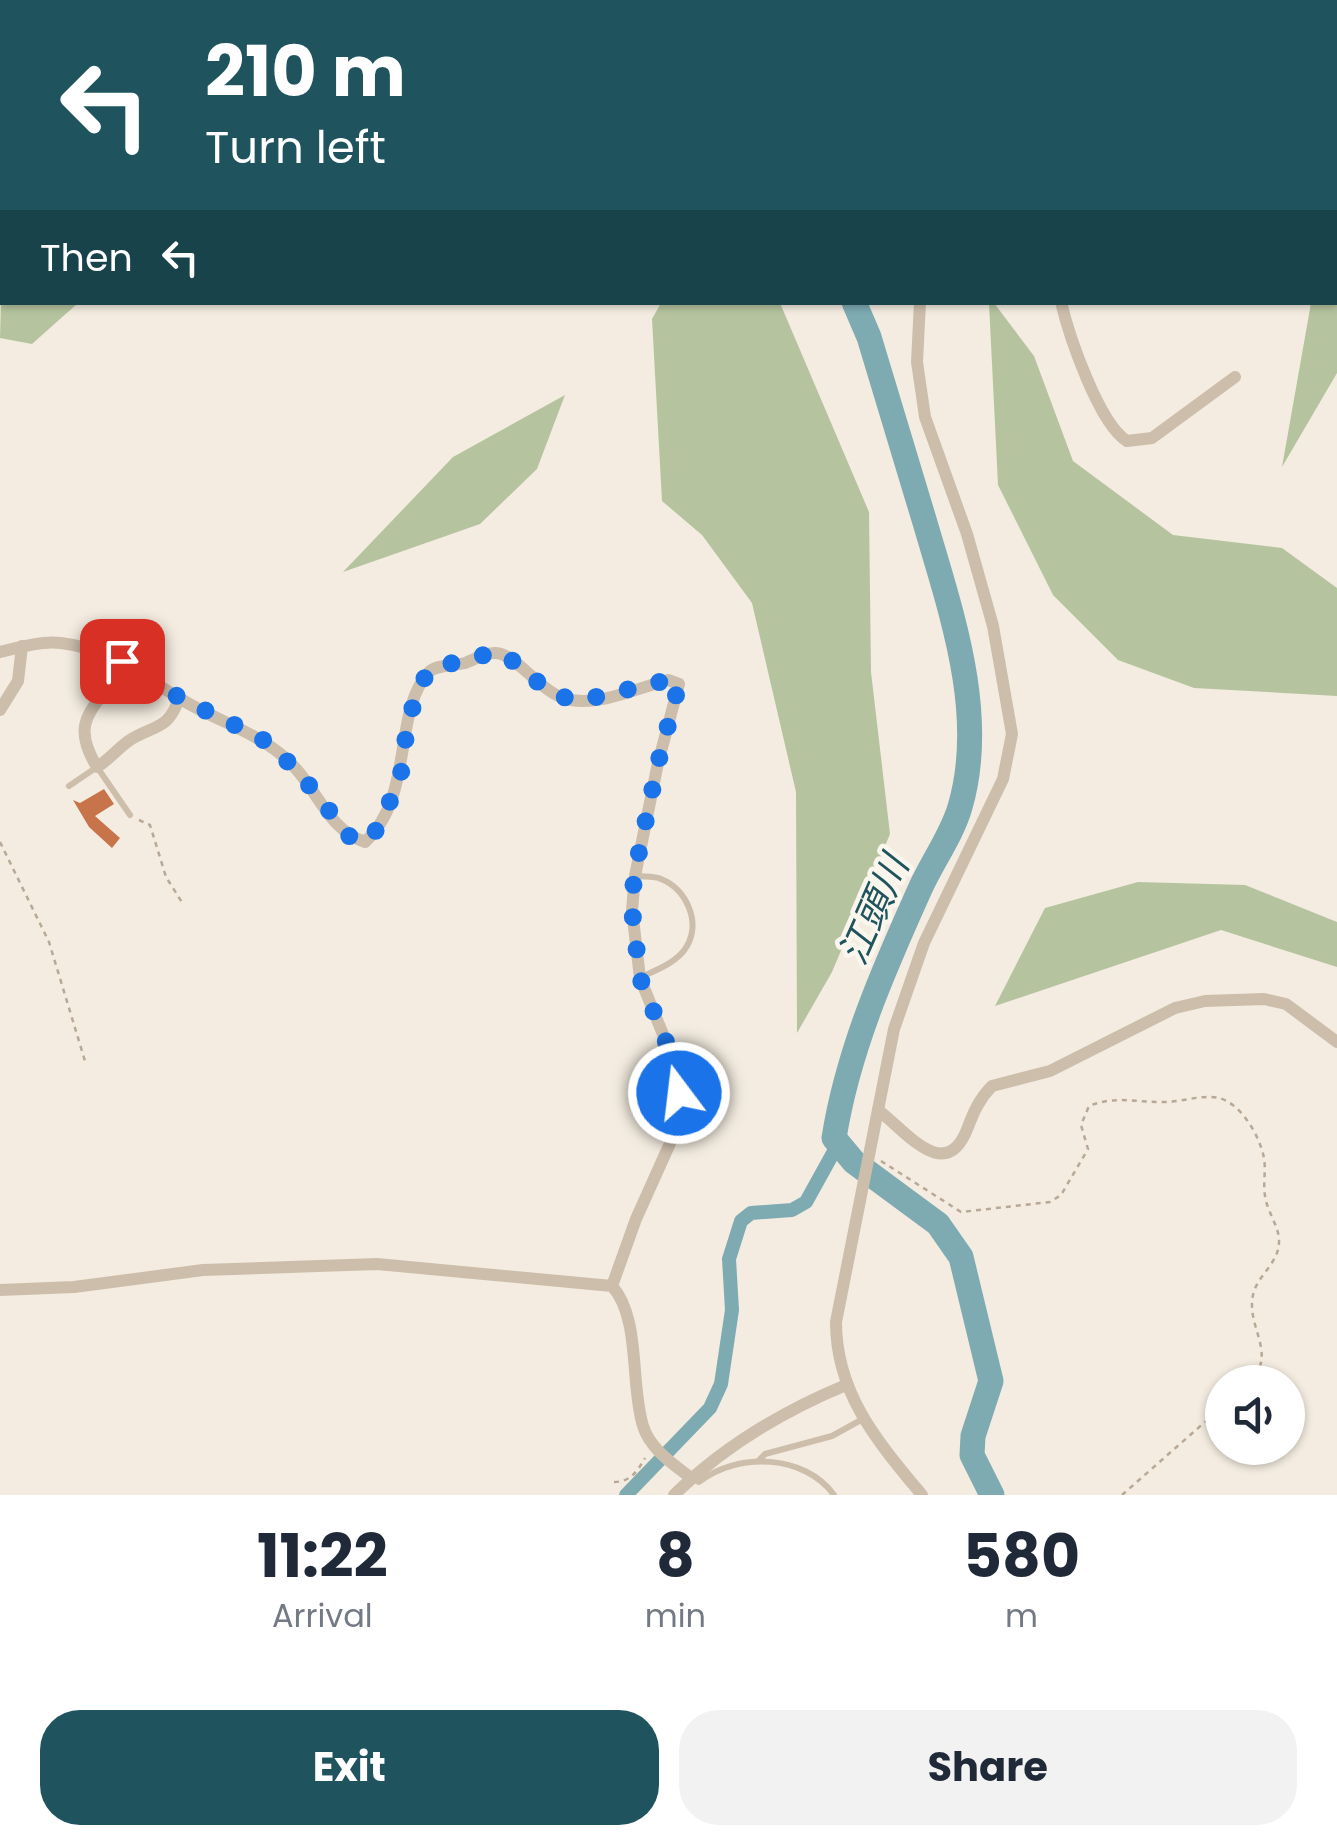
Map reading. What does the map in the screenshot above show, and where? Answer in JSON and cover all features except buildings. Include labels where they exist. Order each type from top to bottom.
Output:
[{"type":"street","points":[[920,305],[917,362],[925,417],[967,534],[993,626],[1012,734],[1003,779],[924,943],[894,1029],[836,1322],[840,1365],[861,1420],[922,1495]]},
{"type":"street","points":[[1061,305],[1072,342],[1111,424],[1128,441],[1152,438],[1235,377]]},
{"type":"street","points":[[0,652],[64,643],[122,661],[180,698],[261,738],[297,770],[350,837],[365,842],[375,832],[400,781],[408,720],[423,680],[433,668],[496,652],[508,657],[552,694],[579,701],[674,680],[680,689],[658,763],[634,876],[634,947],[640,978],[680,1076],[676,1130],[636,1218],[612,1286]]},
{"type":"street","points":[[0,710],[18,681],[22,646]]},
{"type":"street","points":[[122,661],[83,728],[83,744],[97,766],[115,756],[128,741],[153,731],[174,715],[180,698]]},
{"type":"street","points":[[878,1110],[936,1155],[946,1154],[955,1150],[992,1086],[1050,1071],[1175,1008],[1204,1001],[1264,999],[1286,1004],[1337,1042]]},
{"type":"street","points":[[0,1290],[74,1287],[203,1270],[377,1264],[612,1286],[626,1306],[643,1427],[660,1451],[691,1478]]},
{"type":"street","points":[[674,1495],[700,1468],[777,1416],[846,1385]]},
{"type":"lane","points":[[69,786],[97,766],[130,815]]},
{"type":"lane","points":[[634,876],[661,879],[686,898],[694,924],[687,947],[668,965],[640,978]]},
{"type":"lane","points":[[691,1478],[699,1482],[765,1454],[832,1436],[861,1420]]},
{"type":"lane","points":[[758,1460],[807,1473],[834,1495]]},
{"type":"path","points":[[130,815],[150,825],[161,865],[183,904]]},
{"type":"path","points":[[0,842],[50,942],[85,1061]]},
{"type":"path","points":[[869,1153],[902,1178],[960,1212],[1018,1208],[1027,1202],[1050,1202],[1061,1194],[1088,1148],[1082,1125],[1089,1106],[1107,1098],[1164,1102],[1220,1098],[1240,1111],[1258,1140],[1264,1159],[1264,1194],[1280,1240],[1273,1263],[1253,1293],[1252,1313],[1263,1349],[1263,1365]]},
{"type":"path","points":[[1122,1495],[1205,1421]]},
{"type":"path","points":[[614,1482],[624,1482],[660,1451]]},
{"type":"green space","points":[[1,305],[76,305],[32,344],[0,338]]},
{"type":"green space","points":[[660,305],[781,305],[869,512],[871,672],[890,834],[832,972],[797,1033],[796,792],[752,603],[702,535],[662,501],[652,319]]},
{"type":"green space","points":[[989,305],[996,305],[1034,356],[1073,461],[1173,535],[1282,548],[1337,588],[1337,696],[1194,688],[1118,660],[1053,595],[998,485]]},
{"type":"green space","points":[[1311,305],[1337,305],[1337,373],[1282,467]]},
{"type":"green space","points":[[565,395],[537,469],[480,524],[343,572],[453,457]]},
{"type":"green space","points":[[1138,882],[1245,885],[1337,922],[1337,967],[1221,930],[995,1006],[1045,908]]},
{"type":"waterway","name":"江頭川","points":[[855,305],[869,337],[946,595],[963,665],[970,737],[960,807],[893,949],[869,1010],[848,1073],[834,1138],[854,1162],[938,1224],[961,1257],[991,1381],[973,1436],[972,1455],[992,1495]]},
{"type":"waterway","points":[[626,1495],[710,1408],[721,1384],[732,1310],[729,1259],[741,1221],[751,1213],[792,1210],[806,1202],[837,1146]]},
{"type":"route","points":[[122,661],[180,698],[261,738],[297,770],[350,837],[365,842],[375,832],[400,781],[408,720],[423,680],[433,668],[496,652],[508,657],[552,694],[579,701],[674,680],[680,689],[674,697],[658,763],[634,876],[632,910],[640,978],[680,1076],[679,1093]]}]
